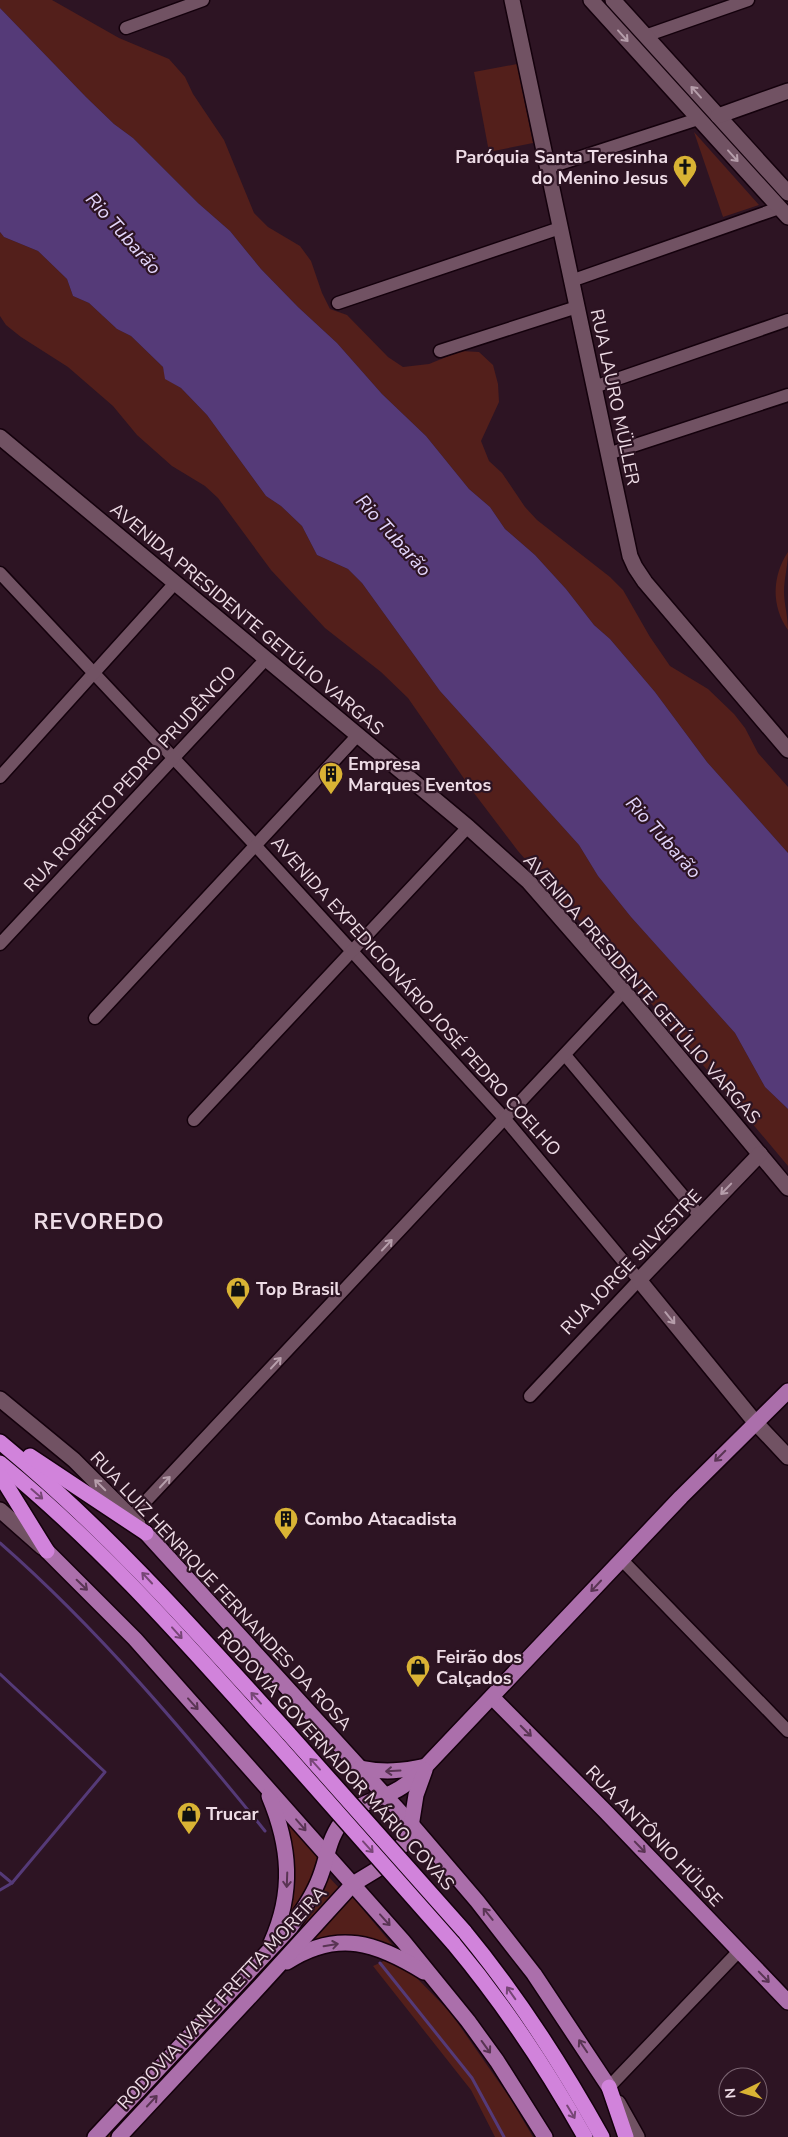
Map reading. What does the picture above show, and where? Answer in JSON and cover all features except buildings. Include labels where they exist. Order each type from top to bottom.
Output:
[{"type":"highway","points":[[0,1436],[146,1533]]},
{"type":"highway","name":"RODOVIA GOVERNADOR MÁRIO COVAS","points":[[0,1442],[64,1497],[137,1568],[283,1740],[473,1967],[517,2029],[586,2137]]},
{"type":"highway","name":"RODOVIA GOVERNADOR MÁRIO COVAS","points":[[0,1463],[64,1518],[114,1565],[283,1740],[464,1932],[498,1974],[526,2015],[602,2137]]},
{"type":"highway","points":[[0,1475],[8,1485],[47,1551]]},
{"type":"highway","points":[[609,2087],[626,2137]]},
{"type":"main road","name":"RUA LAURO MÜLLER","points":[[512,0],[627,543],[635,567],[645,582],[788,750]]},
{"type":"main road","points":[[590,0],[698,119],[785,210]]},
{"type":"main road","points":[[612,0],[788,193]]},
{"type":"main road","points":[[718,116],[788,92]]},
{"type":"main road","name":"AVENIDA PRESIDENTE GETÚLIO VARGAS","points":[[0,437],[468,827],[528,882],[624,991],[788,1188]]},
{"type":"main road","name":"RUA JORGE SILVESTRE","points":[[639,1280],[760,1154]]},
{"type":"main road","name":"AVENIDA EXPEDICIONÁRIO JOSÉ PEDRO COELHO","points":[[639,1280],[755,1422],[788,1457]]},
{"type":"main road","points":[[326,1854],[334,1833],[347,1816],[358,1807],[403,1786],[426,1766],[621,1559],[755,1422],[788,1391]]},
{"type":"main road","name":"RUA LUIZ HENRIQUE FERNANDES DA ROSA","points":[[0,1399],[74,1460],[132,1517],[385,1796]]},
{"type":"main road","points":[[0,1510],[47,1551],[129,1632],[353,1884],[433,1978],[496,2061],[545,2137]]},
{"type":"main road","name":"RUA ANTÔNIO HÜLSE","points":[[492,1697],[788,2002]]},
{"type":"main road","points":[[360,1768],[397,1772],[426,1766]]},
{"type":"main road","points":[[353,1884],[372,1874],[392,1858],[405,1842],[412,1825],[416,1795],[426,1766]]},
{"type":"main road","points":[[259,1962],[272,1942],[280,1918],[286,1889],[287,1866],[283,1832],[264,1783]]},
{"type":"main road","points":[[385,1796],[487,1913],[534,1974],[609,2087],[637,2137]]},
{"type":"main road","name":"RODOVIA IVANE FRETTA MOREIRA","points":[[95,2137],[259,1962],[302,1912],[319,1881],[326,1854]]},
{"type":"main road","name":"RODOVIA IVANE FRETTA MOREIRA","points":[[119,2137],[353,1884]]},
{"type":"main road","points":[[260,1986],[298,1955],[318,1947],[348,1942],[365,1944],[383,1950],[433,1978]]},
{"type":"street","points":[[126,28],[203,0]]},
{"type":"street","points":[[645,36],[748,0]]},
{"type":"street","points":[[548,168],[698,119]]},
{"type":"street","points":[[572,282],[785,210]]},
{"type":"street","points":[[338,304],[560,228]]},
{"type":"street","points":[[440,351],[577,307]]},
{"type":"street","points":[[594,387],[788,320]]},
{"type":"street","points":[[608,454],[788,395]]},
{"type":"street","name":"AVENIDA EXPEDICIONÁRIO JOSÉ PEDRO COELHO","points":[[0,573],[175,759],[505,1119],[639,1280]]},
{"type":"street","points":[[0,778],[175,583]]},
{"type":"street","name":"RUA ROBERTO PEDRO PRUDÊNCIO","points":[[0,944],[266,660]]},
{"type":"street","points":[[96,1018],[357,736]]},
{"type":"street","points":[[194,1120],[468,827]]},
{"type":"street","points":[[132,1517],[624,991]]},
{"type":"street","points":[[565,1055],[700,1216]]},
{"type":"street","name":"RUA JORGE SILVESTRE","points":[[530,1396],[639,1280]]},
{"type":"street","points":[[621,1559],[788,1732]]},
{"type":"street","points":[[609,2087],[739,1951]]},
{"type":"shaded area","points":[[0,0],[52,0],[119,38],[169,59],[185,77],[193,94],[224,140],[254,213],[268,227],[300,246],[311,261],[322,293],[330,309],[347,315],[388,357],[403,367],[429,364],[461,351],[479,352],[493,365],[498,384],[499,402],[481,441],[489,461],[502,473],[525,507],[537,520],[610,577],[623,590],[650,637],[670,666],[708,689],[734,714],[745,728],[758,753],[788,787],[788,853],[707,762],[655,692],[610,639],[594,625],[566,589],[535,555],[505,529],[490,507],[469,489],[426,436],[382,394],[337,343],[261,269],[230,231],[198,203],[133,138],[114,124],[86,97],[0,8]]},
{"type":"shaded area","points":[[517,64],[533,143],[489,152],[474,72]]},
{"type":"shaded area","points":[[694,132],[759,205],[723,217]]},
{"type":"shaded area","points":[[0,232],[4,237],[38,251],[67,279],[73,296],[89,303],[117,329],[131,336],[163,367],[166,379],[181,388],[207,415],[266,496],[281,506],[302,526],[317,555],[348,569],[362,583],[440,691],[579,845],[598,876],[631,917],[735,1033],[765,1087],[788,1109],[788,1166],[623,970],[518,851],[474,793],[408,698],[381,672],[325,628],[271,570],[218,498],[205,486],[172,466],[137,435],[113,406],[68,367],[21,337],[6,325],[0,316]]},
{"type":"shaded area","points":[[788,552],[784,591],[788,630],[782,621],[776,601],[776,581]]},
{"type":"shaded area","points":[[281,1813],[318,1853],[312,1881],[299,1905],[287,1919]]},
{"type":"shaded area","points":[[326,1874],[341,1890],[110,2137],[104,2137]]},
{"type":"shaded area","points":[[350,1894],[395,1948],[361,1937],[350,1936],[329,1937],[304,1942]]},
{"type":"shaded area","points":[[388,1959],[407,1968],[450,2012],[510,2098],[533,2137],[495,2137],[471,2090],[373,1966]]},
{"type":"water","name":"Rio Tubarão","points":[[0,8],[86,97],[114,124],[133,138],[198,203],[230,231],[261,269],[337,343],[382,394],[426,436],[469,489],[490,507],[505,529],[535,555],[566,589],[594,625],[610,639],[655,692],[707,762],[788,853],[788,1109],[765,1087],[735,1033],[631,917],[598,876],[579,845],[440,691],[362,583],[348,569],[317,555],[302,526],[281,506],[266,496],[207,415],[181,388],[165,379],[163,367],[131,336],[117,329],[89,303],[73,296],[67,279],[38,251],[4,237],[0,232]]},
{"type":"waterway","points":[[0,1543],[105,1645],[203,1755],[265,1831]]},
{"type":"waterway","points":[[0,1674],[105,1772],[12,1883],[0,1890]]},
{"type":"waterway","points":[[0,1873],[12,1883]]},
{"type":"waterway","points":[[380,1963],[472,2078],[504,2137]]},
{"type":"place","name":"Paróquia Santa Teresinha do Menino Jesus","points":[[685,188]]},
{"type":"place","name":"Empresa Marques Eventos","points":[[331,795]]},
{"type":"place","name":"Top Brasil","points":[[238,1310]]},
{"type":"place","name":"Combo Atacadista","points":[[286,1540]]},
{"type":"place","name":"Feirão dos Calçados","points":[[418,1688]]},
{"type":"place","name":"Trucar","points":[[189,1835]]},
{"type":"district","name":"REVOREDO","points":[[99,1221]]}]
